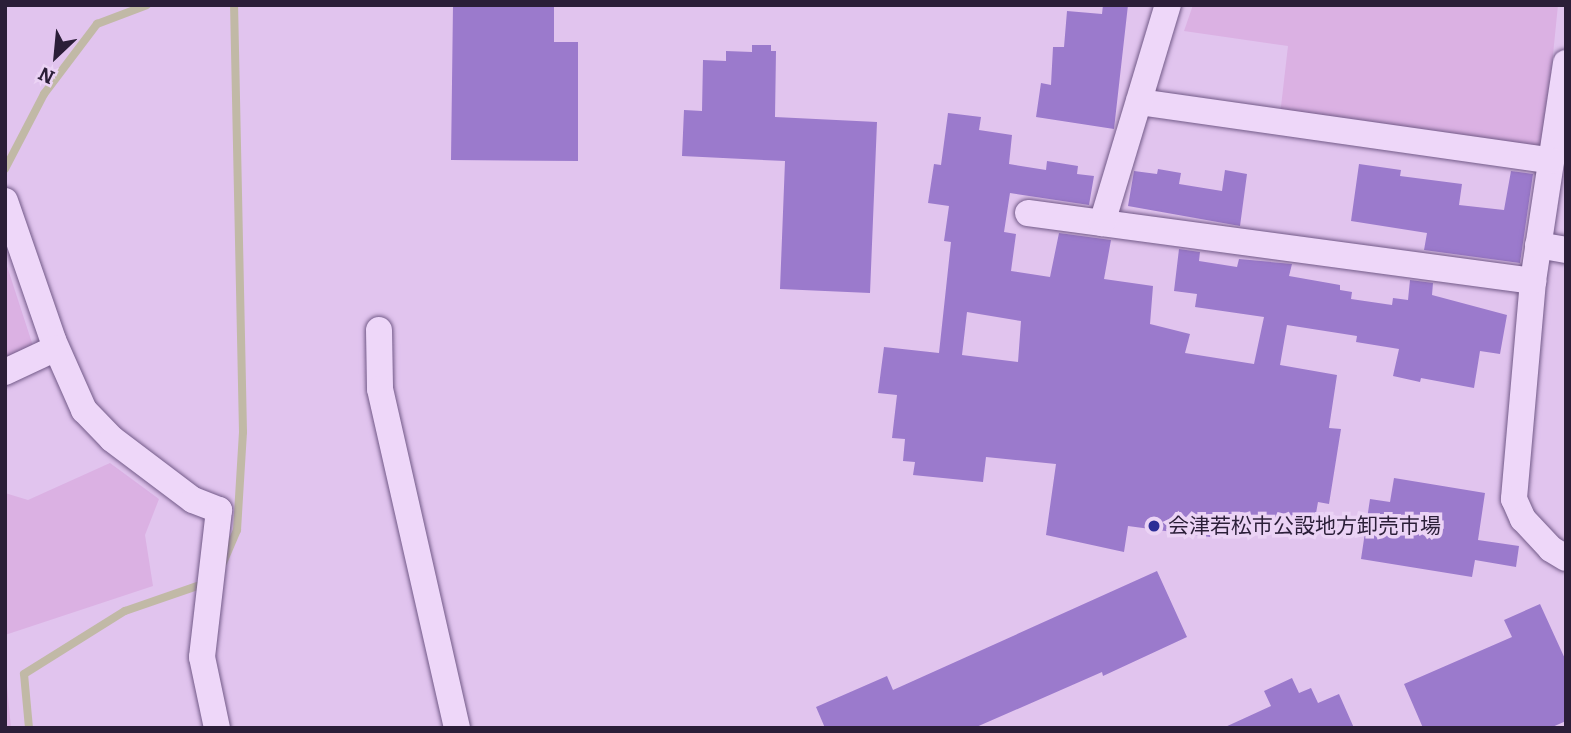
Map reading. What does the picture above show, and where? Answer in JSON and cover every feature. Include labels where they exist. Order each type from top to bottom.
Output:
[{"type":"street","points":[[1102,223],[1168,5]]},
{"type":"street","points":[[1565,68],[1533,281],[1514,499],[1524,519],[1550,549],[1566,558]]},
{"type":"street","points":[[1139,102],[1551,161]]},
{"type":"street","points":[[5,201],[56,348],[85,410],[112,439],[192,500],[219,510],[202,657],[217,728]]},
{"type":"street","points":[[1028,213],[1533,281]]},
{"type":"street","points":[[1538,245],[1566,250]]},
{"type":"street","points":[[379,330],[380,389],[457,728]]},
{"type":"street","points":[[5,372],[56,348]]},
{"type":"shaded area","points":[[1193,5],[1558,5],[1543,154],[1280,115],[1288,46],[1184,31]]},
{"type":"shaded area","points":[[5,260],[33,346],[5,362]]},
{"type":"shaded area","points":[[110,463],[159,499],[145,535],[153,586],[5,635],[5,493],[28,500]]},
{"type":"shaded area","points":[[5,665],[11,728],[5,728]]},
{"type":"building","points":[[453,5],[554,5],[554,42],[578,42],[578,161],[451,160]]},
{"type":"building","points":[[1103,5],[1128,5],[1114,129],[1036,117],[1041,83],[1051,85],[1053,47],[1064,47],[1067,11],[1102,14]]},
{"type":"building","points":[[752,45],[771,45],[771,51],[776,51],[775,117],[877,122],[870,293],[780,289],[785,161],[682,156],[684,110],[702,111],[703,60],[726,61],[726,51],[752,52]]},
{"type":"building","points":[[948,113],[981,117],[979,130],[1012,135],[1009,164],[1046,170],[1047,161],[1078,166],[1077,174],[1094,176],[1089,205],[1010,193],[1004,232],[1016,234],[1011,271],[1050,277],[1059,233],[1111,240],[1104,279],[1153,286],[1150,324],[1190,334],[1185,353],[1254,364],[1264,317],[1195,307],[1197,294],[1174,291],[1179,249],[1200,252],[1199,261],[1237,267],[1239,259],[1292,264],[1289,276],[1340,285],[1340,290],[1352,292],[1351,299],[1392,305],[1393,298],[1408,300],[1410,280],[1433,283],[1432,295],[1507,315],[1500,354],[1480,351],[1474,388],[1421,378],[1420,382],[1393,376],[1399,349],[1356,342],[1357,336],[1287,325],[1280,365],[1337,375],[1329,428],[1341,429],[1329,504],[1318,502],[1313,530],[1213,513],[1210,537],[1128,526],[1124,552],[1046,535],[1056,464],[986,457],[983,482],[913,475],[915,462],[903,461],[905,439],[892,438],[897,395],[878,393],[884,347],[939,353],[951,242],[944,241],[949,206],[928,203],[934,164],[941,165]],"holes":[[[967,312],[1021,321],[1018,362],[962,355]]]},
{"type":"building","points":[[1359,164],[1401,170],[1400,176],[1462,184],[1459,205],[1504,210],[1511,171],[1533,174],[1520,263],[1424,250],[1427,233],[1351,221]]},
{"type":"building","points":[[1158,169],[1181,173],[1179,184],[1222,191],[1225,170],[1247,174],[1240,226],[1128,206],[1134,171],[1157,174]]},
{"type":"building","points":[[1394,478],[1485,493],[1478,540],[1519,546],[1516,567],[1475,560],[1472,577],[1361,559],[1370,499],[1390,502]]},
{"type":"building","points":[[1157,571],[1187,637],[1103,676],[1102,672],[974,728],[825,728],[816,707],[887,676],[893,690]]},
{"type":"building","points":[[1540,604],[1566,661],[1566,721],[1550,728],[1423,728],[1404,684],[1512,637],[1504,620]]},
{"type":"building","points":[[1292,678],[1299,693],[1311,688],[1318,703],[1339,694],[1354,728],[1223,728],[1271,706],[1264,691]]},
{"type":"waterway","points":[[5,169],[44,94],[97,24],[147,5]]},
{"type":"waterway","points":[[223,563],[237,530],[243,432],[234,5]]},
{"type":"waterway","points":[[29,728],[24,674],[125,611],[206,583]]},
{"type":"place","name":"会津若松市公設地方卸売市場","points":[[1154,526]]}]
